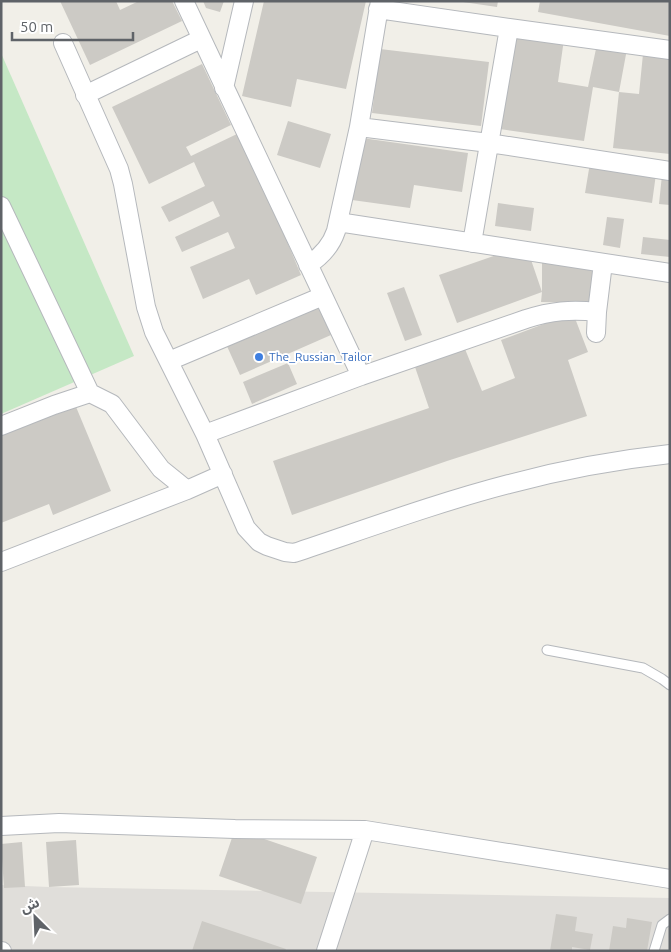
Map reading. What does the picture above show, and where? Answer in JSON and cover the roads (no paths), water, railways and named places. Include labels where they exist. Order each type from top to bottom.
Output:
[{"type":"street","points":[[184,1],[361,376]]},
{"type":"street","points":[[224,88],[244,1]]},
{"type":"street","points":[[308,265],[318,259],[334,239],[359,127],[379,5],[509,28],[670,50]]},
{"type":"street","points":[[472,243],[509,28]]},
{"type":"street","points":[[85,95],[202,40]]},
{"type":"street","points":[[64,43],[85,95],[119,169],[146,307],[154,332],[205,434],[246,528],[259,542],[276,550],[294,552],[509,484],[601,464],[670,454]]},
{"type":"street","points":[[359,127],[489,143],[670,171]]},
{"type":"street","points":[[1,206],[90,393],[112,404],[162,468],[187,490]]},
{"type":"street","points":[[338,222],[670,273]]},
{"type":"street","points":[[596,333],[603,263]]},
{"type":"street","points":[[168,361],[323,296]]},
{"type":"street","points":[[205,434],[361,376],[526,318],[561,311],[597,312]]},
{"type":"street","points":[[1,426],[90,393]]},
{"type":"street","points":[[1,562],[187,490],[222,474]]},
{"type":"street","points":[[1,826],[59,823],[365,830],[670,879]]},
{"type":"street","points":[[326,951],[365,830]]},
{"type":"lane","points":[[547,650],[643,668],[662,678],[670,685]]},
{"type":"lane","points":[[654,951],[662,925],[670,919]]},
{"type":"place","name":"The_Russian_Tailor","points":[[259,357]]}]
